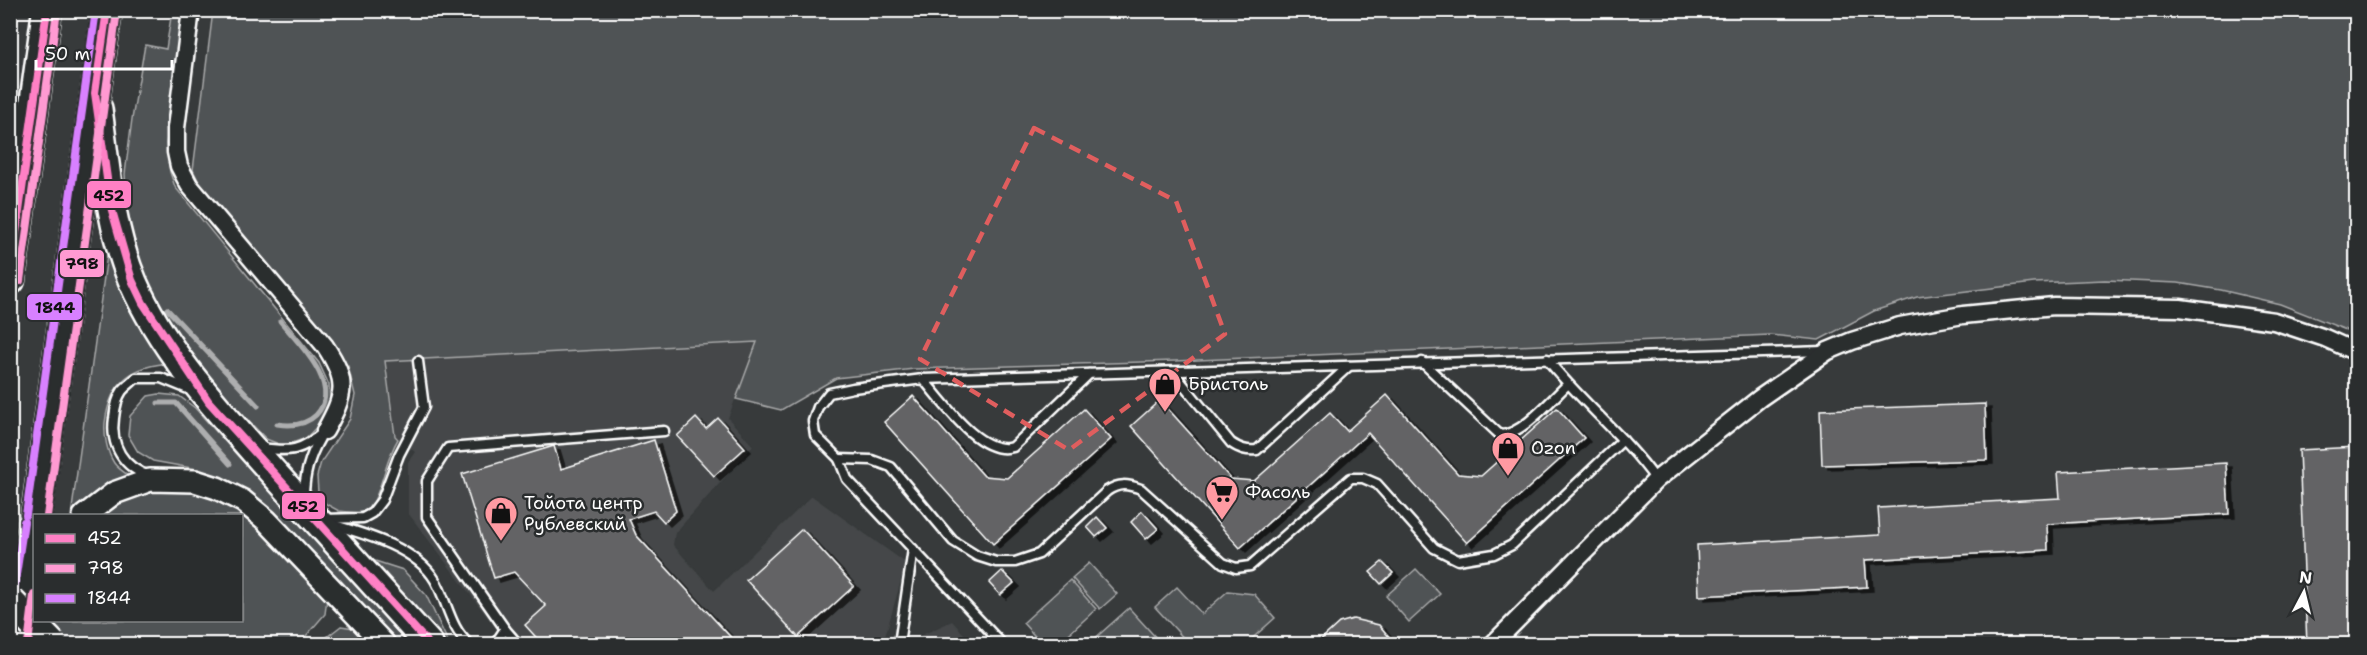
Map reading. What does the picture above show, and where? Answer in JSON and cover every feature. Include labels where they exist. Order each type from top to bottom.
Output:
[{"type":"highway","points":[[10,280],[47,10]]},
{"type":"highway","points":[[36,514],[107,10]]},
{"type":"highway","points":[[14,644],[33,529]]},
{"type":"main road","points":[[95,93],[111,207],[132,280],[158,328],[209,402],[429,645]]},
{"type":"main road","points":[[10,601],[52,645]]},
{"type":"street","points":[[191,10],[176,128],[176,152],[179,166],[189,185],[338,364],[342,382],[341,396],[324,430]]},
{"type":"street","points":[[1493,645],[1656,480],[1760,398],[1827,351],[1852,341],[1900,326],[1963,315],[2055,306],[2180,308],[2274,321],[2325,338],[2356,352]]},
{"type":"street","points":[[86,514],[100,502],[130,486],[150,480],[195,482],[217,488],[243,501],[266,520],[384,645]]},
{"type":"street","points":[[28,645],[36,622]]},
{"type":"lane","points":[[1002,645],[847,479],[839,459],[815,435],[813,421],[818,407],[829,393],[923,379],[1827,351]]},
{"type":"lane","points":[[1547,359],[1567,385],[1638,456],[1656,480]]},
{"type":"lane","points":[[310,513],[363,518],[372,513],[382,500],[399,455],[424,407],[418,361]]},
{"type":"lane","points":[[1422,362],[1500,435],[1507,435],[1520,429],[1567,385]]},
{"type":"lane","points":[[1173,372],[1231,443],[1240,449],[1249,451],[1257,450],[1349,366]]},
{"type":"lane","points":[[923,379],[969,430],[985,444],[1003,450],[1013,447],[1089,374]]},
{"type":"lane","points":[[169,482],[144,475],[130,467],[117,451],[112,433],[115,409],[121,392],[136,378],[161,378],[182,385],[209,402]]},
{"type":"lane","points":[[251,447],[289,452],[308,446],[324,430]]},
{"type":"lane","points":[[310,513],[304,478],[308,462],[324,430]]},
{"type":"lane","points":[[518,645],[427,517],[428,481],[448,448],[664,431]]},
{"type":"lane","points":[[839,459],[872,460],[891,467],[953,541],[977,556],[996,562],[1015,562],[1039,554],[1107,491],[1114,486],[1127,484],[1141,489],[1223,562],[1236,568],[1250,566],[1351,478],[1363,478],[1377,484],[1434,548],[1458,560],[1494,554],[1512,545],[1623,440]]},
{"type":"lane","points":[[310,513],[407,553],[423,563],[435,580],[459,634],[469,645]]},
{"type":"lane","points":[[899,645],[913,549]]},
{"type":"lane","points":[[495,645],[505,629]]},
{"type":"highlighted area","points":[[1034,128],[1176,201],[1225,334],[1069,450],[920,359]]},
{"type":"shaded area","points":[[172,11],[184,11],[166,144],[170,172],[175,187],[319,363],[329,385],[330,402],[324,419],[306,438],[284,446],[266,439],[188,357],[160,317],[128,231],[125,174],[145,45],[166,49]]},
{"type":"shaded area","points":[[213,11],[2356,11],[2356,334],[2280,304],[2221,290],[2178,283],[2105,280],[2034,283],[1917,297],[1874,311],[1819,340],[1770,335],[1175,361],[914,369],[836,378],[781,410],[736,399],[757,342],[385,361],[395,436],[398,439],[370,509],[358,513],[339,511],[326,504],[318,492],[317,476],[321,462],[350,419],[355,395],[348,366],[325,335],[205,194],[193,170]]},
{"type":"shaded area","points":[[108,248],[173,363],[146,367],[125,378],[118,386],[108,408],[105,423],[106,438],[114,463],[132,478],[77,514],[71,514]]},
{"type":"shaded area","points":[[757,342],[728,418],[753,446],[675,533],[673,545],[714,591],[812,496],[906,563],[883,644],[508,644],[408,513],[408,462],[415,452],[395,436],[385,361]]},
{"type":"shaded area","points":[[159,394],[179,396],[195,408],[265,486],[344,565],[413,644],[398,644],[283,529],[234,485],[197,469],[153,461],[138,452],[128,435],[130,416],[148,396]]},
{"type":"shaded area","points":[[150,489],[196,492],[216,499],[242,514],[105,514],[132,495]]},
{"type":"shaded area","points":[[243,515],[268,535],[327,598],[325,614],[299,644],[50,644],[53,622],[243,622]]},
{"type":"shaded area","points":[[369,559],[403,570],[426,595],[449,644],[443,644]]},
{"type":"shaded area","points":[[1089,563],[1117,594],[1100,609],[1072,578]]},
{"type":"shaded area","points":[[1416,569],[1440,594],[1409,622],[1386,596]]},
{"type":"shaded area","points":[[1070,580],[1096,609],[1058,644],[1042,644],[1023,623]]},
{"type":"shaded area","points":[[1177,587],[1202,614],[1228,591],[1254,594],[1275,618],[1246,644],[1189,644],[1155,607]]},
{"type":"shaded area","points":[[1129,608],[1159,641],[1156,644],[1095,644],[1092,641]]},
{"type":"shaded area","points":[[952,621],[973,644],[918,644],[920,636]]},
{"type":"shaded area","points":[[341,626],[354,628],[369,644],[318,644]]},
{"type":"building","points":[[1387,395],[1458,474],[1481,476],[1557,408],[1584,438],[1467,543],[1368,433],[1240,548],[1131,426],[1160,400],[1231,479],[1254,481],[1330,413],[1347,431]]},
{"type":"building","points":[[913,396],[984,476],[1007,478],[1084,409],[1111,439],[993,544],[884,422]]},
{"type":"building","points":[[1985,404],[1987,460],[1822,465],[1820,410]]},
{"type":"building","points":[[696,418],[706,429],[718,418],[745,448],[714,476],[677,436]]},
{"type":"building","points":[[654,440],[676,511],[664,522],[654,511],[629,519],[636,535],[738,645],[543,645],[525,625],[546,606],[514,572],[494,578],[462,474],[554,446],[561,469]]},
{"type":"building","points":[[2356,447],[2356,645],[2307,645],[2299,450]]},
{"type":"building","points":[[2226,463],[2229,514],[2047,524],[2048,550],[1865,560],[1867,587],[1699,596],[1697,545],[1880,535],[1878,508],[2060,498],[2058,472]]},
{"type":"building","points":[[1142,511],[1158,529],[1146,539],[1131,522]]},
{"type":"building","points":[[1097,517],[1107,528],[1096,537],[1087,527]]},
{"type":"building","points":[[802,529],[854,586],[798,637],[746,580]]},
{"type":"building","points":[[1382,562],[1393,573],[1381,584],[1370,572]]},
{"type":"building","points":[[1002,571],[1014,583],[1000,595],[989,583]]},
{"type":"building","points":[[1353,619],[1379,625],[1396,645],[1315,645],[1339,623]]},
{"type":"waterway","points":[[167,309],[258,406]]},
{"type":"waterway","points":[[277,424],[297,424],[312,419],[323,404],[325,391],[322,378],[315,365],[280,321]]},
{"type":"waterway","points":[[158,403],[176,403],[230,464]]},
{"type":"transit line","name":"452","points":[[10,276],[47,10]]},
{"type":"transit line","name":"1844","points":[[26,515],[96,10]]},
{"type":"transit line","name":"452","points":[[107,10],[95,93],[111,207],[132,280],[143,303],[209,402],[429,644]]},
{"type":"transit line","name":"798","points":[[20,281],[57,11]]},
{"type":"transit line","name":"798","points":[[47,514],[117,11]]},
{"type":"transit line","name":"1844","points":[[10,615],[24,522]]},
{"type":"transit line","name":"798","points":[[28,644],[33,603]]},
{"type":"place","name":"Бристоль","points":[[1165,413]]},
{"type":"place","name":"Ozon","points":[[1508,477]]},
{"type":"place","name":"Фасоль","points":[[1222,521]]},
{"type":"place","name":"Тойота центр Рублевский","points":[[501,542]]}]
